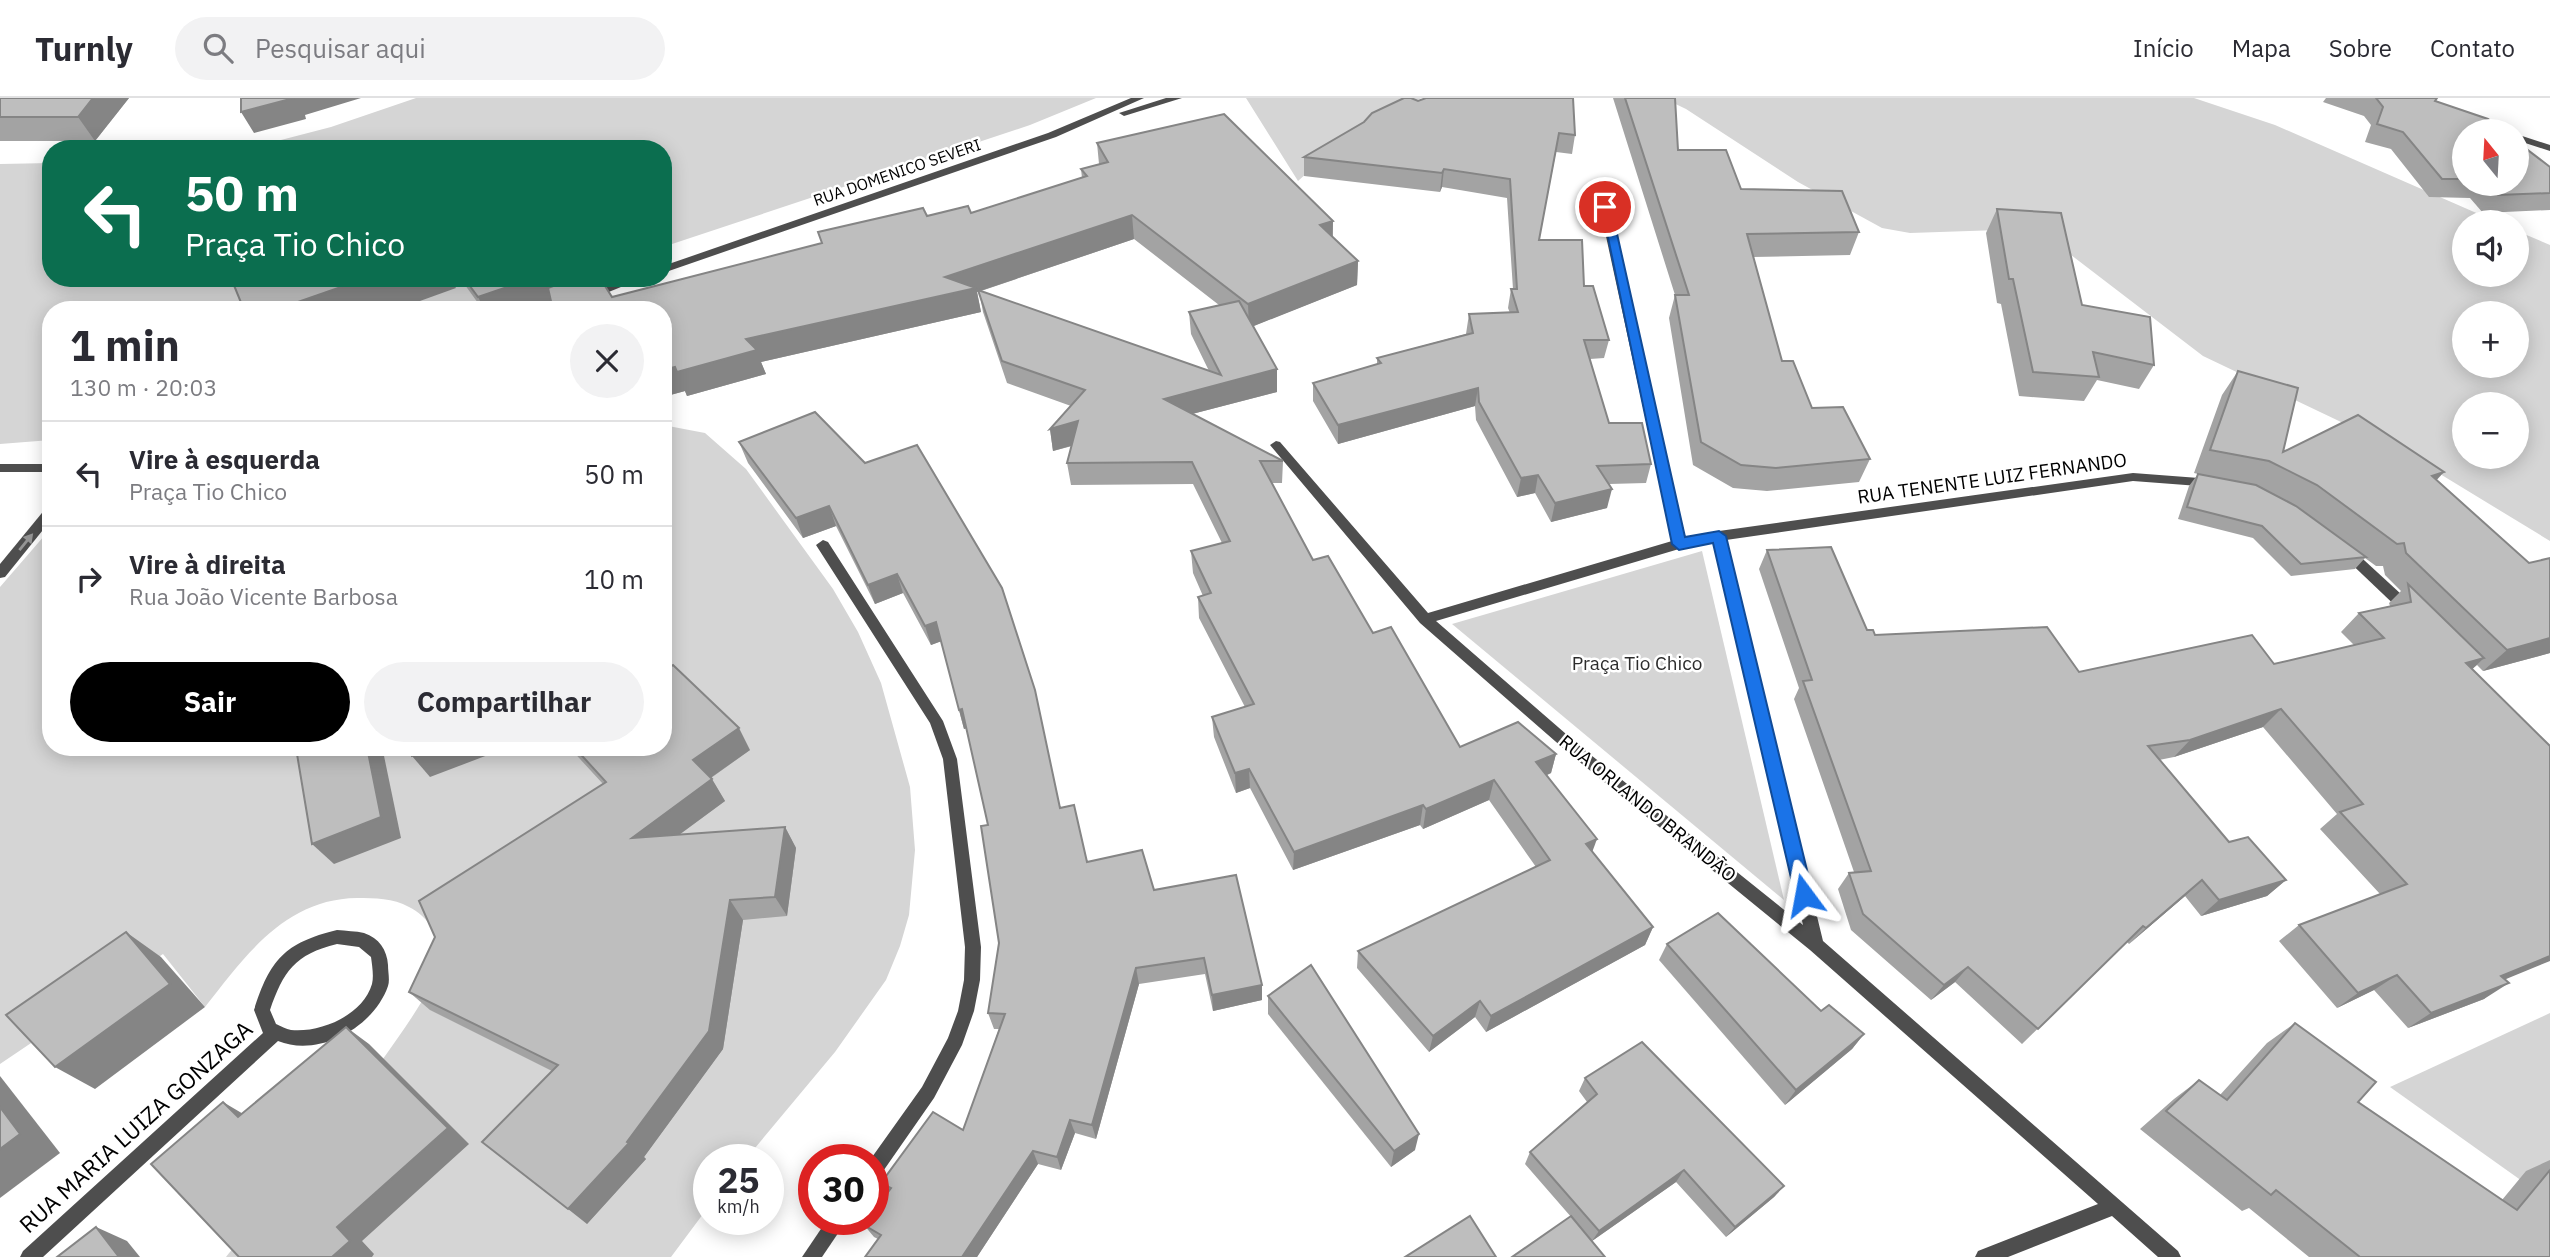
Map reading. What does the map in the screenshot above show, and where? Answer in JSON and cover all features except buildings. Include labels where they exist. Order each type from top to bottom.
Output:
[{"type":"street","name":"RUA DOMENICO SEVERI","points":[[672,267],[1052,135],[1139,98]]},
{"type":"street","points":[[1052,135],[1177,98]]},
{"type":"street","points":[[2529,141],[2550,148]]},
{"type":"street","points":[[1599,181],[1679,544]]},
{"type":"street","points":[[572,301],[612,287]]},
{"type":"street","name":"RUA ORLANDO BRANDÃO","points":[[1276,445],[1425,619],[1576,751],[1816,945],[2172,1257]]},
{"type":"street","points":[[0,468],[42,468]]},
{"type":"street","name":"RUA TENENTE LUIZ FERNANDO","points":[[1719,536],[2133,477],[2198,480],[2224,485]]},
{"type":"street","points":[[0,573],[42,522]]},
{"type":"street","points":[[1425,619],[1679,544],[1719,536],[1816,945]]},
{"type":"street","points":[[2331,541],[2361,563],[2418,619]]},
{"type":"street","points":[[823,545],[936,721],[950,759],[954,782],[973,947],[974,976],[962,1032],[942,1073],[889,1148]]},
{"type":"street","points":[[337,937],[354,937],[375,948],[381,960],[382,975],[377,992],[358,1016],[339,1029],[310,1039],[290,1039],[275,1033],[263,1016],[264,999],[275,974],[290,958],[308,947],[337,937]]},
{"type":"street","name":"RUA MARIA LUIZA GONZAGA","points":[[29,1257],[275,1033]]},
{"type":"street","points":[[1984,1257],[2113,1207]]},
{"type":"street","points":[[811,1257],[827,1235]]},
{"type":"green space","points":[[416,98],[1096,98],[1030,125],[672,244],[672,140],[281,140],[331,127]]},
{"type":"green space","points":[[1246,98],[1422,98],[1366,120],[1298,181]]},
{"type":"green space","points":[[1663,98],[2194,98],[2275,125],[2470,210],[2452,210],[2452,287],[2529,287],[2529,236],[2550,245],[2550,541],[2404,452],[2203,356],[2058,245],[1999,230],[1910,233],[1882,228],[1798,182],[1686,109]]},
{"type":"green space","points":[[42,163],[42,287],[541,287],[500,301],[42,301],[42,441],[0,444],[0,164]]},
{"type":"green space","points":[[672,427],[705,433],[746,469],[833,589],[858,632],[881,683],[910,787],[915,850],[909,915],[900,946],[886,980],[835,1052],[758,1144],[693,1144],[693,1227],[671,1257],[226,1257],[348,1106],[413,1015],[434,980],[441,957],[436,934],[416,911],[390,900],[357,898],[331,901],[308,908],[288,919],[252,950],[205,1007],[163,954],[0,1064],[0,587],[42,538],[42,756],[672,756]]},
{"type":"green space","name":"Praça Tio Chico","points":[[1702,551],[1784,900],[1452,624]]},
{"type":"green space","points":[[2550,1013],[2550,1201],[2390,1087]]},
{"type":"route","points":[[1605,207],[1679,544],[1719,536],[1804,895]]}]
